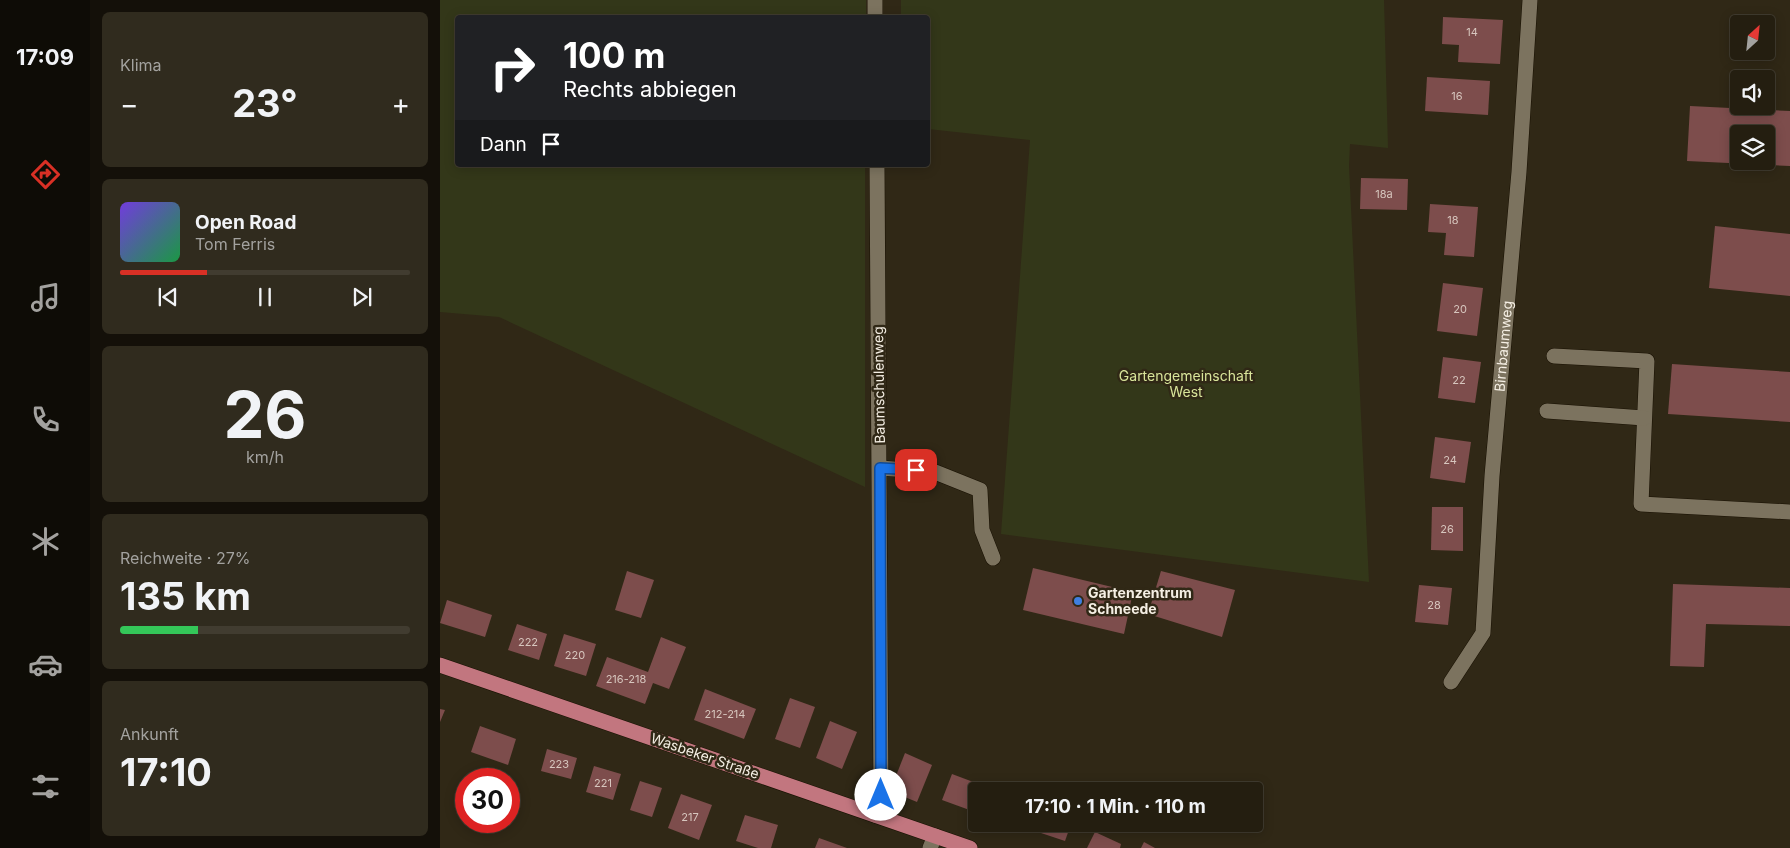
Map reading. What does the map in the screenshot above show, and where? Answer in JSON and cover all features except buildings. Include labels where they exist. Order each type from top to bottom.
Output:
[{"type":"main road","name":"Wasbeker Straße","points":[[440,665],[875,815],[933,842],[970,848]]},
{"type":"street","points":[[875,0],[875,15]]},
{"type":"street","name":"Birnbaumweg","points":[[1451,682],[1483,633],[1492,476],[1519,172],[1530,0]]},
{"type":"street","name":"Baumschulenweg","points":[[875,815],[881,795],[877,167]]},
{"type":"street","points":[[1554,356],[1647,361],[1640,504],[1790,512]]},
{"type":"street","points":[[1547,411],[1644,418]]},
{"type":"street","points":[[880,468],[934,472],[980,490],[982,530],[993,558]]},
{"type":"green space","points":[[440,0],[866,0],[866,15],[455,15],[455,167],[865,167],[865,487],[499,317],[440,312]]},
{"type":"green space","name":"Gartengemeinschaft West","points":[[901,0],[1384,0],[1388,148],[1350,144],[1349,166],[1369,582],[1001,534],[1030,140],[930,129],[930,15],[901,15]]},
{"type":"place","name":"Gartenzentrum Schneede","points":[[1078,601]]},
{"type":"route","points":[[881,795],[880,468],[916,470]]}]
